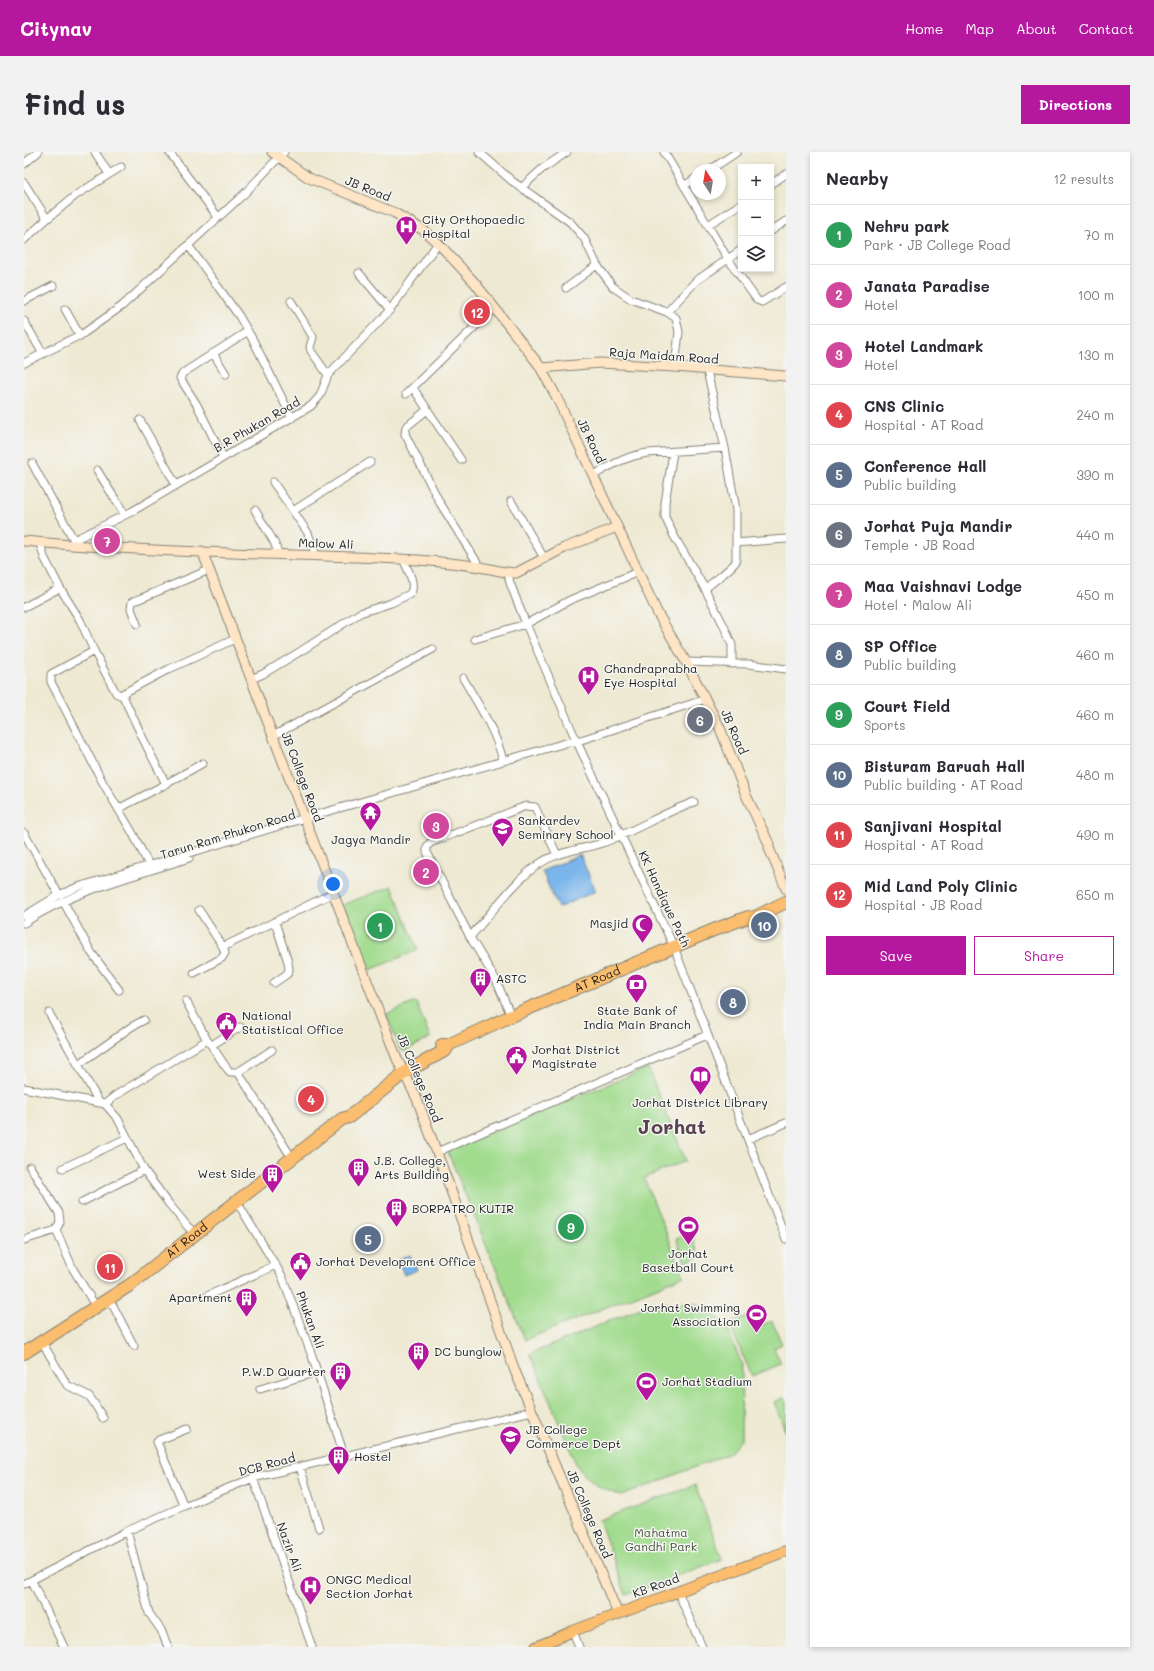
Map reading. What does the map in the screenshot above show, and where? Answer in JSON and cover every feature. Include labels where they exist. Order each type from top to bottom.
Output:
[{"type":"highway","name":"AT Road","points":[[24,1353],[130,1285],[342,1119],[349,1117],[403,1070],[446,1050],[448,1045],[511,1016],[748,917],[752,913],[786,896]]},
{"type":"highway","name":"AT Road","points":[[748,917],[753,918],[786,902]]},
{"type":"main road","name":"KB Road","points":[[536,1647],[573,1631],[786,1551]]},
{"type":"street","points":[[24,164],[38,152]]},
{"type":"street","points":[[96,152],[108,174]]},
{"type":"street","points":[[169,152],[218,217]]},
{"type":"street","points":[[479,152],[521,188],[570,222],[584,238],[597,265],[613,287],[640,303],[667,312],[676,318],[679,332],[675,367]]},
{"type":"street","points":[[521,188],[542,169],[567,152]]},
{"type":"street","points":[[664,152],[728,259],[759,302],[786,287]]},
{"type":"street","points":[[719,164],[737,152]]},
{"type":"street","points":[[24,363],[80,336],[122,306],[244,194],[278,154]]},
{"type":"street","name":"JB Road","points":[[278,154],[310,178],[395,213],[422,230],[438,243],[475,283],[541,368],[594,475],[658,614],[706,699],[727,743],[746,795],[769,844],[786,889]]},
{"type":"street","points":[[24,240],[76,195],[121,167]]},
{"type":"street","points":[[774,182],[786,174]]},
{"type":"street","points":[[684,186],[690,182]]},
{"type":"street","points":[[24,183],[47,219]]},
{"type":"street","points":[[708,225],[738,206]]},
{"type":"street","points":[[774,229],[786,221]]},
{"type":"street","name":"B.R Phukan Road","points":[[76,543],[292,418],[310,406],[320,396],[328,375],[390,310],[438,243]]},
{"type":"street","points":[[188,245],[239,316],[292,418]]},
{"type":"street","points":[[667,312],[696,281],[738,252]]},
{"type":"street","points":[[566,288],[597,265]]},
{"type":"street","points":[[359,273],[390,310]]},
{"type":"street","points":[[24,301],[53,286]]},
{"type":"street","points":[[291,301],[313,339],[310,347],[311,351],[328,375]]},
{"type":"street","points":[[406,394],[494,308]]},
{"type":"street","points":[[66,309],[80,336]]},
{"type":"street","points":[[24,321],[43,354]]},
{"type":"street","points":[[223,457],[197,405],[180,378],[183,373],[248,331]]},
{"type":"street","points":[[213,353],[226,374]]},
{"type":"street","name":"Raja Maidam Road","points":[[541,368],[600,364],[675,367],[786,376]]},
{"type":"street","points":[[705,589],[735,565],[736,543],[736,510],[725,448],[707,370]]},
{"type":"street","points":[[413,388],[461,460]]},
{"type":"street","points":[[427,410],[406,427],[405,434],[440,503],[480,567]]},
{"type":"street","points":[[140,420],[176,485]]},
{"type":"street","points":[[594,475],[624,458],[634,455],[725,448]]},
{"type":"street","points":[[673,452],[665,503],[665,517],[723,624],[732,645],[732,664]]},
{"type":"street","points":[[292,511],[370,462]]},
{"type":"street","points":[[32,464],[76,543]]},
{"type":"street","points":[[97,470],[125,515]]},
{"type":"street","points":[[273,482],[308,533],[316,556]]},
{"type":"street","points":[[512,501],[544,558]]},
{"type":"street","points":[[255,510],[274,542],[279,555]]},
{"type":"street","name":"Malow Ali","points":[[24,541],[279,555],[403,559],[480,567],[508,573],[516,573],[581,540],[617,527]]},
{"type":"street","points":[[736,543],[786,539]]},
{"type":"street","points":[[40,543],[44,557],[60,588],[80,620],[94,651],[116,694],[118,695],[169,669],[236,639]]},
{"type":"street","name":"JB College Road","points":[[202,551],[333,893],[403,1070],[417,1099],[515,1371],[618,1614]]},
{"type":"street","points":[[251,679],[263,674],[302,651],[360,613],[391,603],[410,594],[412,592],[413,585],[403,559]]},
{"type":"street","points":[[137,624],[131,609],[132,602],[209,570]]},
{"type":"street","points":[[475,639],[526,624],[570,600],[638,572]]},
{"type":"street","name":"KK Handique Path","points":[[508,573],[510,583],[526,624],[604,802],[622,835],[674,947],[786,1239]]},
{"type":"street","points":[[24,607],[60,588]]},
{"type":"street","points":[[273,736],[433,649]]},
{"type":"street","points":[[94,651],[53,672],[50,679],[82,743],[149,865]]},
{"type":"street","points":[[686,662],[749,664],[786,668]]},
{"type":"street","points":[[463,678],[485,716],[500,749],[503,761]]},
{"type":"street","points":[[122,694],[146,747],[166,784]]},
{"type":"street","name":"Tarun Ram Phukon Road","points":[[24,916],[61,898],[149,865],[578,741],[706,699]]},
{"type":"street","name":"Tarun Ram Phukon Road","points":[[24,923],[61,898],[306,820],[503,761],[578,741]]},
{"type":"street","points":[[118,809],[203,763]]},
{"type":"street","points":[[470,937],[513,889],[532,870],[544,861],[557,855],[602,843],[694,802]]},
{"type":"street","points":[[511,1016],[496,980],[470,937],[427,852],[427,847],[430,843],[526,806],[530,806],[534,807],[557,855]]},
{"type":"street","points":[[24,833],[91,952],[119,990]]},
{"type":"street","name":"JB Road","points":[[769,844],[772,846],[786,880]]},
{"type":"street","points":[[223,947],[333,893]]},
{"type":"street","points":[[194,973],[224,956],[223,947],[199,910]]},
{"type":"street","points":[[274,982],[287,974],[289,970],[288,962],[275,922]]},
{"type":"street","points":[[186,1001],[209,1042],[230,1072],[238,1072],[272,1050]]},
{"type":"street","points":[[49,1013],[102,1103],[118,1119],[144,1170],[169,1204],[188,1227],[196,1234]]},
{"type":"street","points":[[79,1064],[131,1027],[144,1020]]},
{"type":"street","points":[[24,1088],[102,1103],[209,1042],[240,1027]]},
{"type":"street","points":[[437,1152],[707,1035]]},
{"type":"street","points":[[238,1072],[292,1158]]},
{"type":"street","points":[[748,1139],[786,1123]]},
{"type":"street","points":[[63,1168],[127,1138]]},
{"type":"street","points":[[24,1240],[56,1230],[60,1222],[59,1213],[30,1167]]},
{"type":"street","points":[[82,1202],[144,1170]]},
{"type":"street","name":"Phukan Ali","points":[[237,1202],[282,1276],[317,1372],[344,1455]]},
{"type":"street","points":[[56,1230],[73,1269],[96,1307]]},
{"type":"street","points":[[207,1296],[276,1265]]},
{"type":"street","points":[[109,1298],[134,1346]]},
{"type":"street","points":[[42,1342],[68,1385],[89,1396],[103,1418]]},
{"type":"street","points":[[260,1389],[317,1372]]},
{"type":"street","name":"DCB Road","points":[[24,1584],[127,1531],[253,1478],[532,1411]]},
{"type":"street","points":[[184,1506],[157,1442],[187,1429]]},
{"type":"street","points":[[300,1467],[319,1528]]},
{"type":"street","name":"Nazir Ali","points":[[253,1478],[312,1647]]},
{"type":"street","points":[[127,1531],[148,1613],[161,1630],[168,1647]]},
{"type":"street","points":[[32,1581],[64,1647]]},
{"type":"street","points":[[678,1592],[702,1647]]},
{"type":"street","points":[[573,1631],[579,1647]]},
{"type":"green space","points":[[392,886],[418,950],[370,970],[342,905]]},
{"type":"green space","points":[[416,1002],[430,1038],[405,1051],[400,1049],[386,1014]]},
{"type":"green space","points":[[648,1068],[686,1161],[644,1178],[684,1276],[525,1340],[447,1150]]},
{"type":"green space","name":"Jorhat Basetball Court","points":[[691,1233],[700,1257],[685,1262],[676,1238]]},
{"type":"green space","name":"Jorhat Stadium","points":[[653,1303],[699,1304],[725,1323],[742,1365],[741,1439],[730,1453],[622,1496],[608,1491],[592,1482],[577,1466],[530,1354]]},
{"type":"green space","name":"Jorhat Swimming Association","points":[[756,1312],[762,1325],[772,1321],[782,1344],[774,1348],[781,1364],[752,1376],[729,1324]]},
{"type":"green space","points":[[786,1397],[786,1433],[774,1402]]},
{"type":"green space","name":"Mahatma Gandhi Park","points":[[695,1485],[722,1559],[626,1595],[599,1520]]},
{"type":"water","points":[[580,855],[596,891],[558,908],[542,871]]},
{"type":"water","points":[[410,1255],[417,1270],[404,1275],[398,1260]]},
{"type":"place","name":"City Orthopaedic Hospital","points":[[406,246]]},
{"type":"place","name":"Mid Land Poly Clinic","points":[[477,312]]},
{"type":"place","name":"Maa Vaishnavi Lodge","points":[[107,541]]},
{"type":"place","name":"Chandraprabha Eye Hospital","points":[[589,696]]},
{"type":"place","name":"Jorhat Puja Mandir","points":[[700,720]]},
{"type":"place","name":"Hotel Landmark","points":[[436,826]]},
{"type":"place","name":"Jagya Mandir","points":[[371,832]]},
{"type":"place","name":"Sankardev Seminary School","points":[[502,848]]},
{"type":"place","name":"Janata Paradise","points":[[426,872]]},
{"type":"place","name":"Bisturam Baruah Hall","points":[[764,925]]},
{"type":"place","name":"Nehru park","points":[[380,926]]},
{"type":"place","name":"Masjid","points":[[643,944]]},
{"type":"place","name":"ASTC","points":[[481,998]]},
{"type":"place","name":"SP Office","points":[[733,1002]]},
{"type":"place","name":"State Bank of India Main Branch","points":[[637,1004]]},
{"type":"place","name":"National Statistical Office","points":[[226,1042]]},
{"type":"place","name":"Jorhat District Magistrate","points":[[517,1076]]},
{"type":"place","name":"Jorhat District Library","points":[[700,1096]]},
{"type":"place","name":"CNS Clinic","points":[[311,1099]]},
{"type":"place","name":"J.B. College, Arts Building","points":[[359,1188]]},
{"type":"place","name":"West Side","points":[[272,1194]]},
{"type":"place","name":"Court Field","points":[[571,1227]]},
{"type":"place","name":"BORPATRO KUTIR","points":[[397,1228]]},
{"type":"place","name":"Conference Hall","points":[[368,1239]]},
{"type":"place","name":"Jorhat Basetball Court","points":[[688,1246]]},
{"type":"place","name":"Sanjivani Hospital","points":[[110,1267]]},
{"type":"place","name":"Jorhat Development Office","points":[[301,1282]]},
{"type":"place","name":"Apartment","points":[[247,1318]]},
{"type":"place","name":"Jorhat Swimming Association","points":[[756,1334]]},
{"type":"place","name":"DC bunglow","points":[[418,1372]]},
{"type":"place","name":"P.W.D Quarter","points":[[341,1392]]},
{"type":"place","name":"Jorhat Stadium","points":[[646,1402]]},
{"type":"place","name":"JB College Commerce Dept","points":[[510,1456]]},
{"type":"place","name":"Hostel","points":[[339,1476]]},
{"type":"place","name":"ONGC Medical Section Jorhat","points":[[310,1606]]},
{"type":"district","name":"Jorhat","points":[[672,1127]]}]
